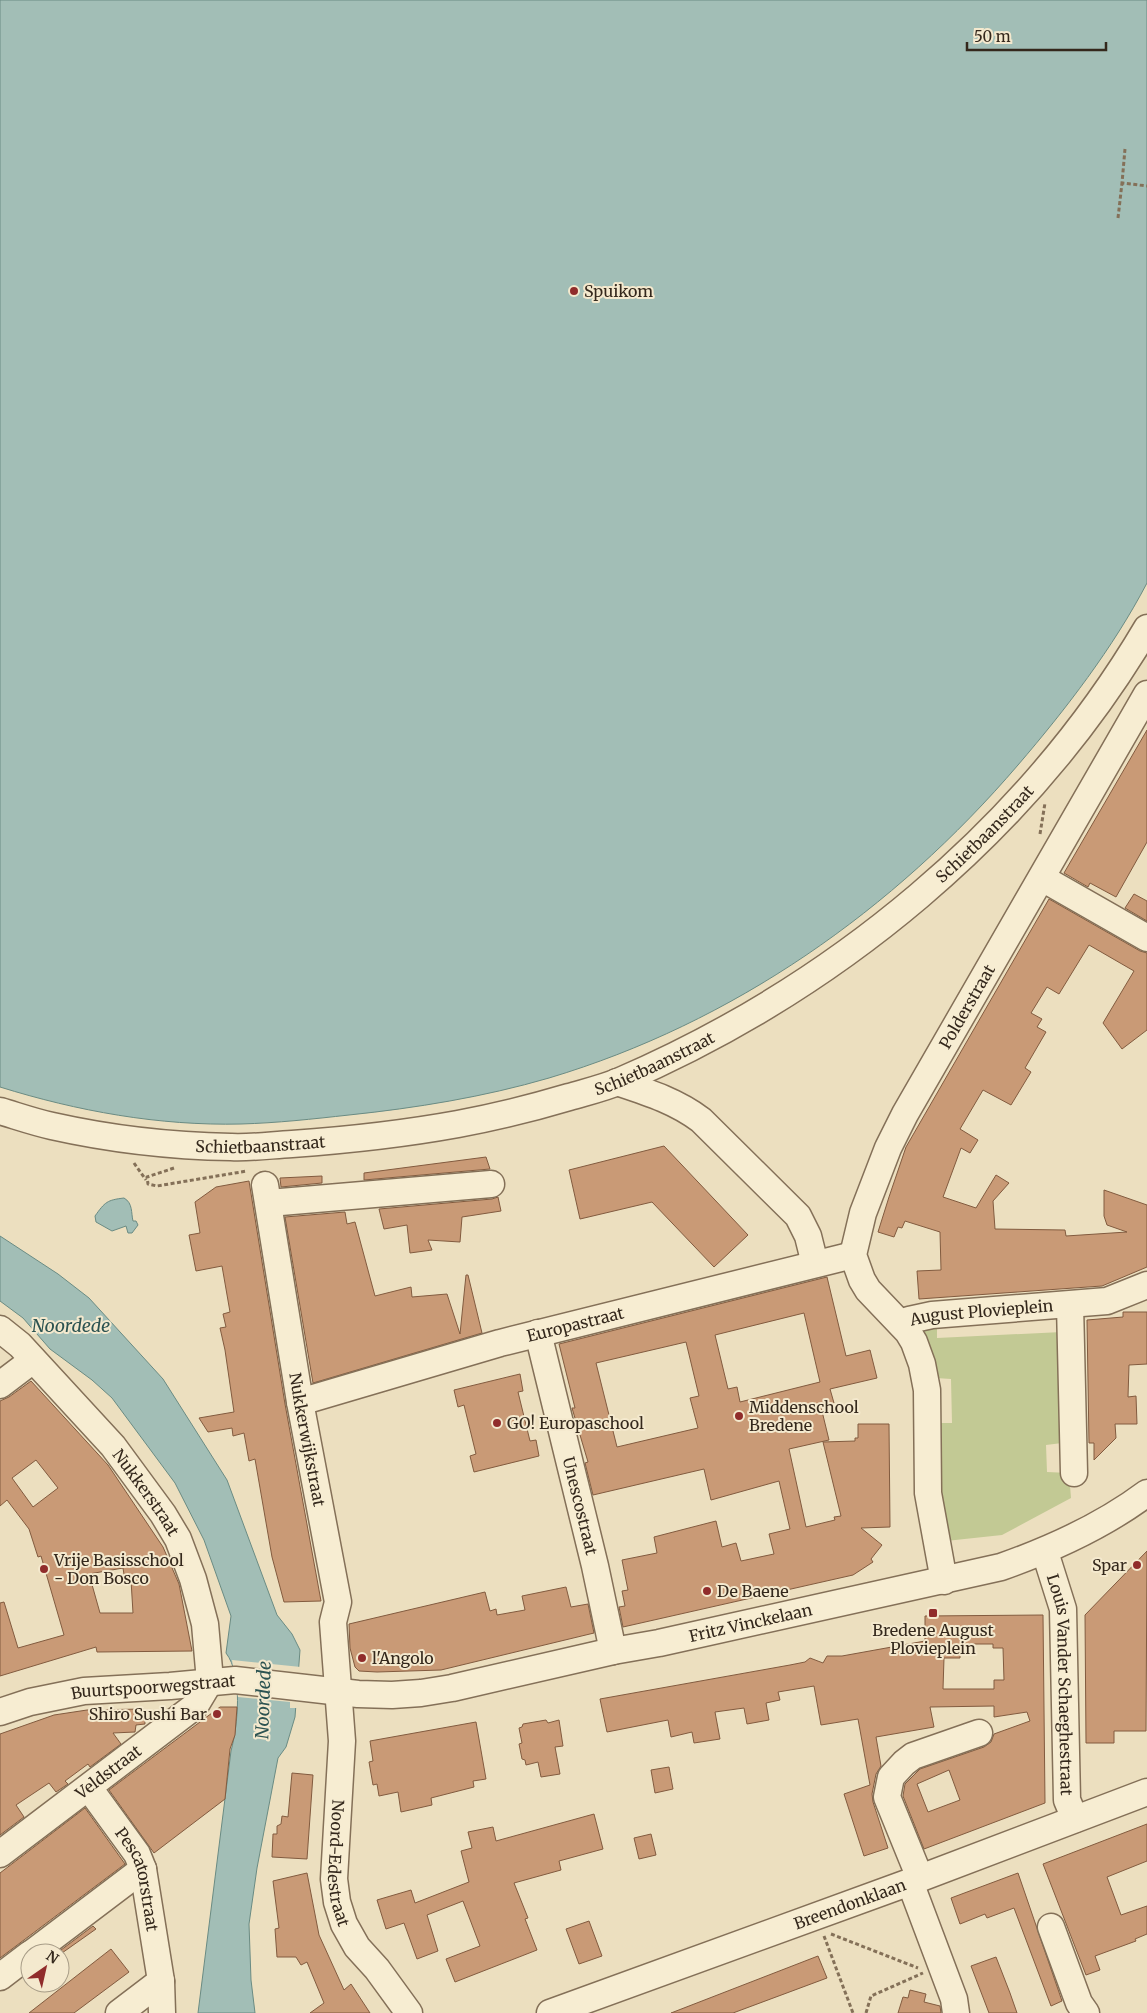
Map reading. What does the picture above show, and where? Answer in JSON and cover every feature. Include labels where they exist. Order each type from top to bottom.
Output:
[{"type":"street","name":"Schietbaanstraat","points":[[0,1111],[50,1126],[116,1138],[234,1148],[364,1139],[434,1129],[508,1115],[617,1082],[679,1053],[738,1022],[804,982],[862,942],[912,903],[1010,809],[1054,761],[1084,724],[1147,628]]},
{"type":"street","name":"Polderstraat","points":[[853,1255],[863,1213],[888,1148],[905,1114],[1147,694]]},
{"type":"street","points":[[1042,878],[1147,938]]},
{"type":"street","points":[[617,1082],[661,1097],[685,1108],[701,1120],[798,1216],[808,1236],[815,1264]]},
{"type":"street","points":[[267,1194],[491,1184]]},
{"type":"street","name":"Nukkerwijkstraat","points":[[267,1194],[300,1402],[338,1602],[332,1622],[339,1691]]},
{"type":"street","points":[[853,1255],[862,1280],[868,1290],[901,1324]]},
{"type":"street","name":"Europastraat","points":[[300,1402],[538,1333],[853,1255]]},
{"type":"street","points":[[1070,1305],[1107,1301],[1147,1285]]},
{"type":"street","name":"August Plovieplein","points":[[944,1581],[928,1493],[927,1390],[925,1377],[914,1342],[901,1324],[909,1320],[932,1315],[1070,1305],[1074,1473]]},
{"type":"street","name":"Nukkerstraat","points":[[0,1329],[34,1360],[113,1446],[148,1491],[178,1539],[193,1579],[222,1680]]},
{"type":"street","name":"Unescostraat","points":[[538,1333],[595,1566],[613,1651]]},
{"type":"street","points":[[0,1385],[34,1360]]},
{"type":"street","name":"Fritz Vinckelaan","points":[[339,1691],[374,1695],[421,1693],[452,1688],[613,1651],[659,1643],[894,1590],[944,1581],[1001,1567],[1045,1552],[1082,1533],[1147,1493]]},
{"type":"street","name":"Louis Vander Schaeghestraat","points":[[1045,1552],[1063,1609],[1067,1800],[1075,1819]]},
{"type":"street","name":"Buurtspoorwegstraat","points":[[0,1712],[30,1702],[84,1691],[170,1686],[222,1680],[339,1691]]},
{"type":"street","name":"Veldstraat","points":[[0,1854],[195,1706],[222,1680]]},
{"type":"street","name":"Noord-Edestraat","points":[[339,1691],[342,1741],[334,1879],[337,1902],[344,1924],[357,1947],[377,1969],[409,2013]]},
{"type":"street","points":[[956,2013],[954,1999],[888,1797],[891,1777],[904,1763],[914,1756],[979,1733]]},
{"type":"street","name":"Pescatorstraat","points":[[89,1788],[137,1854],[143,1869],[167,2003],[119,2013]]},
{"type":"street","name":"Breendonklaan","points":[[550,2013],[915,1880],[1147,1792]]},
{"type":"street","points":[[45,1943],[143,1869]]},
{"type":"street","points":[[1051,1927],[1079,2003],[1086,2013]]},
{"type":"street","points":[[0,1977],[20,1962]]},
{"type":"path","points":[[1118,218],[1125,150]]},
{"type":"path","points":[[1122,183],[1147,186]]},
{"type":"path","points":[[1038,840],[1047,796]]},
{"type":"path","points":[[179,1166],[148,1177],[148,1184],[157,1186],[248,1171],[263,1176],[267,1194]]},
{"type":"path","points":[[853,2013],[822,1930],[927,1971],[871,1996],[866,2013]]},
{"type":"green space","points":[[937,1322],[937,1338],[1062,1332],[1062,1443],[1046,1445],[1047,1472],[1069,1473],[1071,1498],[1002,1535],[946,1541],[937,1490],[936,1423],[952,1423],[951,1379],[936,1378],[922,1333],[925,1327]]},
{"type":"water","name":"Spuikom","points":[[0,0],[1147,0],[1147,583],[1104,654],[1054,722],[970,818],[918,867],[864,913],[806,955],[746,993],[682,1026],[617,1055],[549,1078],[500,1091],[399,1109],[295,1121],[210,1124],[149,1120],[88,1110],[0,1087]]},
{"type":"water","points":[[124,1198],[130,1205],[133,1221],[136,1221],[138,1225],[132,1233],[128,1233],[126,1226],[112,1231],[96,1222],[95,1216],[104,1205],[110,1201]]},
{"type":"water","name":"Noordede","points":[[0,1236],[58,1274],[89,1298],[163,1379],[227,1480],[277,1615],[292,1634],[300,1650],[295,1717],[286,1747],[278,1758],[257,1868],[249,1924],[251,1980],[255,2013],[198,2013],[231,1751],[236,1728],[237,1687],[235,1674],[226,1653],[231,1616],[204,1540],[175,1483],[112,1398],[92,1380],[50,1349],[23,1318],[0,1301]]},
{"type":"pier","points":[[232,1660],[301,1667],[298,1708],[290,1708],[290,1702],[238,1697]]},
{"type":"building","points":[[1147,730],[1147,842],[1116,897],[1090,883],[1088,887],[1064,873]]},
{"type":"building","points":[[1134,894],[1147,901],[1147,921],[1125,908]]},
{"type":"building","points":[[1049,899],[1140,951],[1147,953],[1147,1030],[1122,1049],[1103,1023],[1134,971],[1089,945],[1059,994],[1047,987],[1031,1013],[1042,1019],[1037,1027],[1046,1032],[1025,1068],[1031,1072],[1011,1105],[983,1090],[960,1129],[978,1140],[970,1153],[961,1148],[943,1197],[976,1208],[996,1175],[1009,1183],[993,1201],[995,1229],[1065,1230],[1066,1236],[1127,1232],[1107,1225],[1104,1216],[1104,1190],[1147,1205],[1147,1267],[1102,1286],[919,1299],[917,1271],[941,1270],[940,1232],[905,1221],[902,1228],[898,1227],[894,1237],[878,1232],[889,1197],[906,1147]]},
{"type":"building","points":[[664,1146],[748,1235],[714,1267],[652,1202],[580,1219],[569,1170]]},
{"type":"building","points":[[486,1157],[490,1169],[364,1180],[364,1173]]},
{"type":"building","points":[[322,1176],[322,1183],[281,1187],[280,1178]]},
{"type":"building","points":[[249,1181],[285,1404],[321,1601],[284,1602],[272,1557],[255,1459],[249,1461],[244,1433],[233,1436],[232,1428],[208,1432],[199,1418],[234,1412],[220,1328],[226,1327],[223,1314],[230,1312],[222,1266],[196,1271],[189,1235],[200,1233],[195,1202],[216,1187]]},
{"type":"building","points":[[498,1197],[501,1211],[462,1217],[460,1242],[428,1240],[432,1250],[410,1253],[407,1225],[384,1229],[379,1209],[492,1199]]},
{"type":"building","points":[[345,1212],[347,1224],[355,1222],[375,1296],[411,1287],[412,1297],[447,1294],[460,1334],[466,1275],[468,1275],[482,1333],[313,1383],[285,1217]]},
{"type":"building","points":[[827,1277],[846,1356],[870,1350],[877,1378],[830,1389],[834,1403],[821,1407],[829,1440],[789,1449],[806,1527],[835,1520],[834,1517],[841,1516],[823,1442],[855,1441],[855,1438],[858,1438],[858,1424],[889,1424],[890,1527],[861,1528],[882,1545],[871,1559],[873,1562],[853,1575],[623,1627],[619,1607],[625,1606],[622,1591],[628,1590],[622,1560],[657,1553],[654,1537],[716,1521],[722,1547],[736,1543],[741,1561],[774,1554],[769,1534],[790,1529],[779,1481],[711,1500],[704,1469],[593,1495],[585,1463],[588,1462],[572,1408],[575,1408],[559,1344]],"holes":[[[804,1313],[820,1382],[740,1402],[737,1387],[728,1389],[715,1335]],[[686,1342],[699,1396],[690,1398],[698,1428],[617,1447],[596,1363]]]},
{"type":"building","points":[[1123,1312],[1147,1312],[1147,1364],[1129,1365],[1128,1397],[1136,1396],[1137,1424],[1115,1424],[1116,1438],[1094,1460],[1094,1443],[1089,1443],[1087,1320],[1123,1317]]},
{"type":"building","name":"GO! Europaschool","points":[[520,1374],[523,1391],[518,1392],[530,1441],[536,1440],[539,1456],[474,1472],[470,1456],[476,1454],[464,1405],[458,1407],[454,1390]]},
{"type":"building","points":[[31,1381],[108,1465],[163,1547],[179,1584],[192,1651],[97,1652],[96,1647],[0,1676],[0,1603],[4,1602],[18,1648],[64,1635],[41,1556],[38,1557],[29,1529],[7,1500],[0,1506],[0,1401],[9,1397]],"holes":[[[36,1460],[58,1488],[33,1507],[12,1478]],[[123,1568],[125,1581],[131,1580],[133,1613],[100,1613],[89,1574]]]},
{"type":"building","points":[[1147,1551],[1146,1731],[1114,1731],[1114,1743],[1086,1743],[1085,1615]]},
{"type":"building","points":[[566,1587],[571,1607],[588,1604],[594,1633],[441,1670],[377,1672],[359,1671],[355,1667],[350,1648],[349,1624],[485,1592],[490,1611],[496,1609],[497,1615],[525,1610],[522,1596]]},
{"type":"building","points":[[1043,1615],[1045,1803],[924,1849],[903,1796],[905,1784],[920,1769],[984,1747],[991,1742],[994,1734],[1030,1721],[1027,1712],[994,1717],[994,1706],[930,1707],[934,1727],[876,1737],[881,1766],[876,1774],[872,1794],[888,1848],[864,1856],[844,1794],[870,1785],[858,1719],[821,1725],[814,1686],[778,1692],[780,1700],[766,1703],[769,1720],[747,1724],[744,1708],[715,1712],[720,1739],[694,1743],[692,1732],[671,1737],[668,1720],[607,1732],[600,1699],[790,1665],[805,1662],[810,1658],[823,1663],[827,1656],[842,1656],[925,1641],[925,1616]],"holes":[[[960,1644],[993,1644],[993,1648],[1003,1648],[1004,1680],[994,1680],[994,1689],[943,1689],[944,1658],[960,1658]],[[949,1770],[960,1800],[928,1812],[917,1784]]]},
{"type":"building","points":[[220,1707],[237,1707],[235,1735],[230,1749],[225,1799],[154,1853],[109,1790]]},
{"type":"building","points":[[144,1709],[145,1724],[136,1725],[135,1732],[113,1733],[121,1744],[90,1767],[88,1764],[65,1781],[68,1784],[56,1792],[49,1783],[16,1805],[24,1817],[0,1835],[0,1734],[54,1715],[87,1710]]},
{"type":"building","points":[[546,1720],[548,1723],[559,1720],[563,1746],[555,1747],[560,1774],[541,1777],[538,1762],[526,1765],[525,1760],[522,1759],[519,1744],[522,1743],[519,1728],[523,1724]]},
{"type":"building","points":[[476,1722],[486,1779],[473,1781],[474,1787],[431,1798],[432,1805],[401,1812],[398,1792],[379,1796],[377,1784],[373,1785],[369,1762],[373,1761],[370,1741]]},
{"type":"building","points":[[669,1767],[673,1789],[655,1793],[651,1770]]},
{"type":"building","points":[[292,1773],[313,1775],[307,1859],[272,1857],[273,1834],[277,1834],[277,1826],[281,1824],[282,1816],[288,1817]]},
{"type":"building","points":[[85,1808],[125,1864],[0,1958],[0,1873]]},
{"type":"building","points":[[594,1814],[603,1849],[559,1861],[561,1870],[514,1883],[528,1918],[525,1919],[537,1950],[455,1982],[446,1959],[480,1946],[463,1901],[427,1915],[438,1951],[417,1959],[404,1923],[386,1929],[377,1900],[411,1890],[415,1903],[469,1882],[461,1851],[472,1848],[468,1832],[493,1827],[496,1841]]},
{"type":"building","points":[[1147,1824],[1147,1861],[1107,1877],[1121,1915],[1147,1906],[1147,1934],[1135,1939],[1136,1941],[1095,1956],[1100,1970],[1086,1975],[1043,1864]]},
{"type":"building","points":[[651,1834],[656,1855],[639,1859],[634,1838]]},
{"type":"building","points":[[307,1873],[319,1935],[344,1990],[351,1984],[370,2013],[310,2013],[324,2003],[307,1962],[301,1965],[296,1957],[277,1957],[275,1929],[279,1928],[273,1881]]},
{"type":"building","points":[[1018,1873],[1062,2001],[1051,2006],[1014,1908],[987,1918],[985,1914],[960,1924],[951,1898]]},
{"type":"building","points":[[589,1921],[602,1956],[579,1964],[566,1929]]},
{"type":"building","points":[[93,1926],[96,1929],[70,1947],[70,1943]]},
{"type":"building","points":[[111,1949],[129,1972],[74,2013],[29,2013],[55,1993],[70,1993],[70,1981]]},
{"type":"building","points":[[818,1956],[827,1978],[733,2013],[671,2013]]},
{"type":"building","points":[[996,1957],[1017,2013],[989,2013],[971,1966]]},
{"type":"building","points":[[910,1990],[926,1994],[924,2002],[940,2006],[941,2013],[898,2013],[903,1997],[908,1998]]},
{"type":"place","name":"Spuikom","points":[[574,291]]},
{"type":"place","name":"Middenschool Bredene","points":[[739,1416]]},
{"type":"place","name":"GO! Europaschool","points":[[497,1423]]},
{"type":"place","name":"Spar","points":[[1137,1565]]},
{"type":"place","name":"Vrije Basisschool - Don Bosco","points":[[44,1569]]},
{"type":"place","name":"De Baene","points":[[707,1591]]},
{"type":"place","name":"Bredene August Plovieplein","points":[[933,1613]]},
{"type":"place","name":"l'Angolo","points":[[362,1658]]},
{"type":"place","name":"Shiro Sushi Bar","points":[[217,1714]]}]
